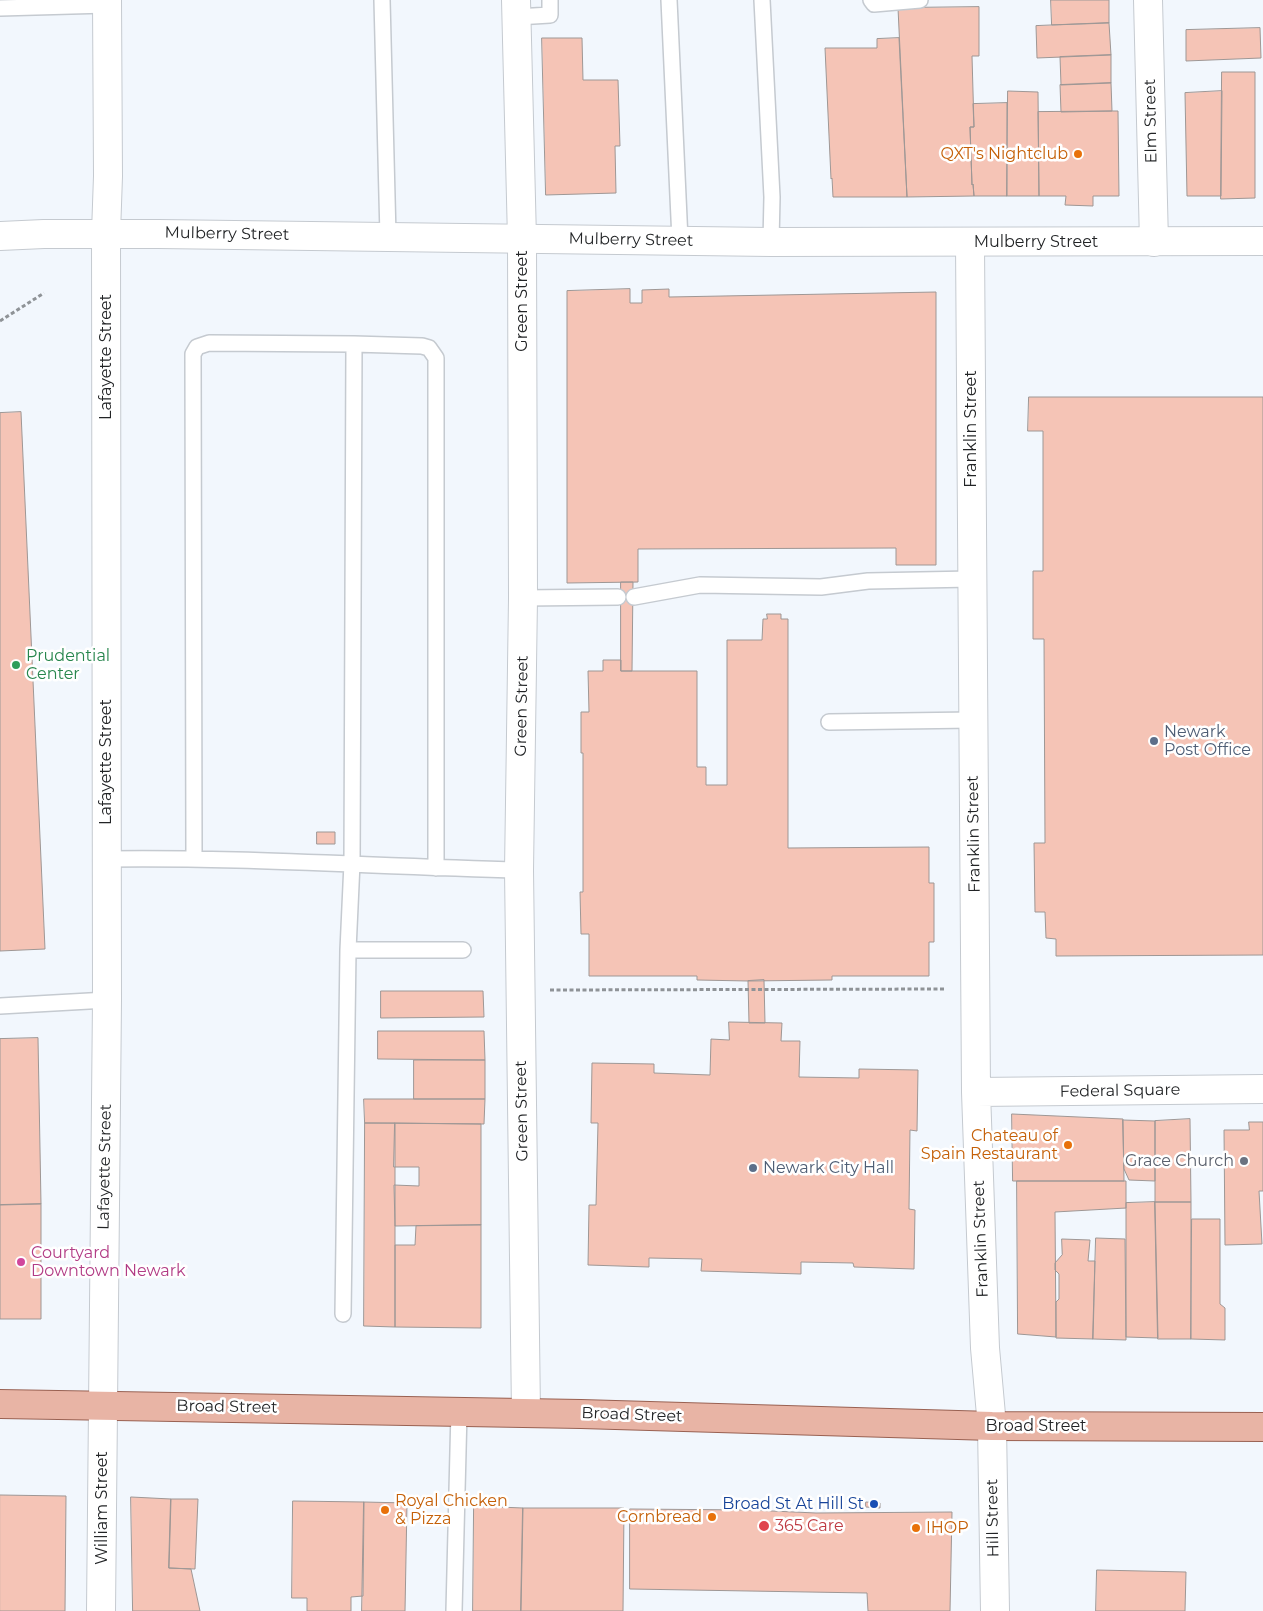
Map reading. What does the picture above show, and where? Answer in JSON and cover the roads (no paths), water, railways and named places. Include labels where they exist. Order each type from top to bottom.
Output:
[{"type":"main road","name":"Broad Street","points":[[0,1404],[526,1413],[992,1426],[1263,1427]]},
{"type":"street","name":"Elm Street","points":[[1148,0],[1154,242]]},
{"type":"street","name":"Lafayette Street","points":[[102,1405],[107,1000],[107,2]]},
{"type":"street","name":"Green Street","points":[[517,9],[522,239],[523,598],[519,870],[526,1413]]},
{"type":"street","name":"Mulberry Street","points":[[0,236],[106,233],[771,242],[1263,241]]},
{"type":"street","name":"Franklin Street","points":[[970,242],[976,1092],[985,1348],[992,1426]]},
{"type":"street","name":"Federal Square","points":[[976,1092],[1263,1089]]},
{"type":"street","name":"William Street","points":[[101,1611],[102,1405]]},
{"type":"street","name":"Hill Street","points":[[992,1426],[995,1611]]},
{"type":"lane","points":[[382,0],[388,236]]},
{"type":"lane","points":[[517,9],[550,15],[550,0]]},
{"type":"lane","points":[[669,0],[680,240]]},
{"type":"lane","points":[[762,0],[772,197],[771,242]]},
{"type":"lane","points":[[870,0],[874,4],[920,0]]},
{"type":"lane","points":[[0,8],[107,2]]},
{"type":"lane","points":[[194,858],[193,354],[197,347],[209,343],[422,346],[429,348],[436,358],[436,868]]},
{"type":"lane","points":[[343,1314],[348,950],[352,863],[354,344]]},
{"type":"lane","points":[[634,597],[700,585],[820,587],[868,581],[972,579]]},
{"type":"lane","points":[[523,598],[618,598]]},
{"type":"lane","points":[[829,722],[973,720]]},
{"type":"lane","points":[[106,859],[194,858],[519,870]]},
{"type":"lane","points":[[348,950],[463,950]]},
{"type":"lane","points":[[0,1006],[107,1000]]},
{"type":"lane","points":[[454,1611],[459,1412]]},
{"type":"place","name":"QXT's Nightclub","points":[[1078,154]]},
{"type":"place","name":"Prudential Center","points":[[16,665]]},
{"type":"place","name":"Newark Post Office","points":[[1154,741]]},
{"type":"place","name":"Chateau of Spain Restaurant","points":[[1068,1145]]},
{"type":"place","name":"Grace Church","points":[[1244,1161]]},
{"type":"place","name":"Newark City Hall","points":[[753,1168]]},
{"type":"place","name":"Courtyard Downtown Newark","points":[[21,1262]]},
{"type":"place","name":"Broad St At Hill St","points":[[874,1504]]},
{"type":"place","name":"Royal Chicken & Pizza","points":[[385,1510]]},
{"type":"place","name":"Cornbread","points":[[712,1517]]},
{"type":"place","name":"365 Care","points":[[764,1526]]},
{"type":"place","name":"IHOP","points":[[916,1528]]}]
